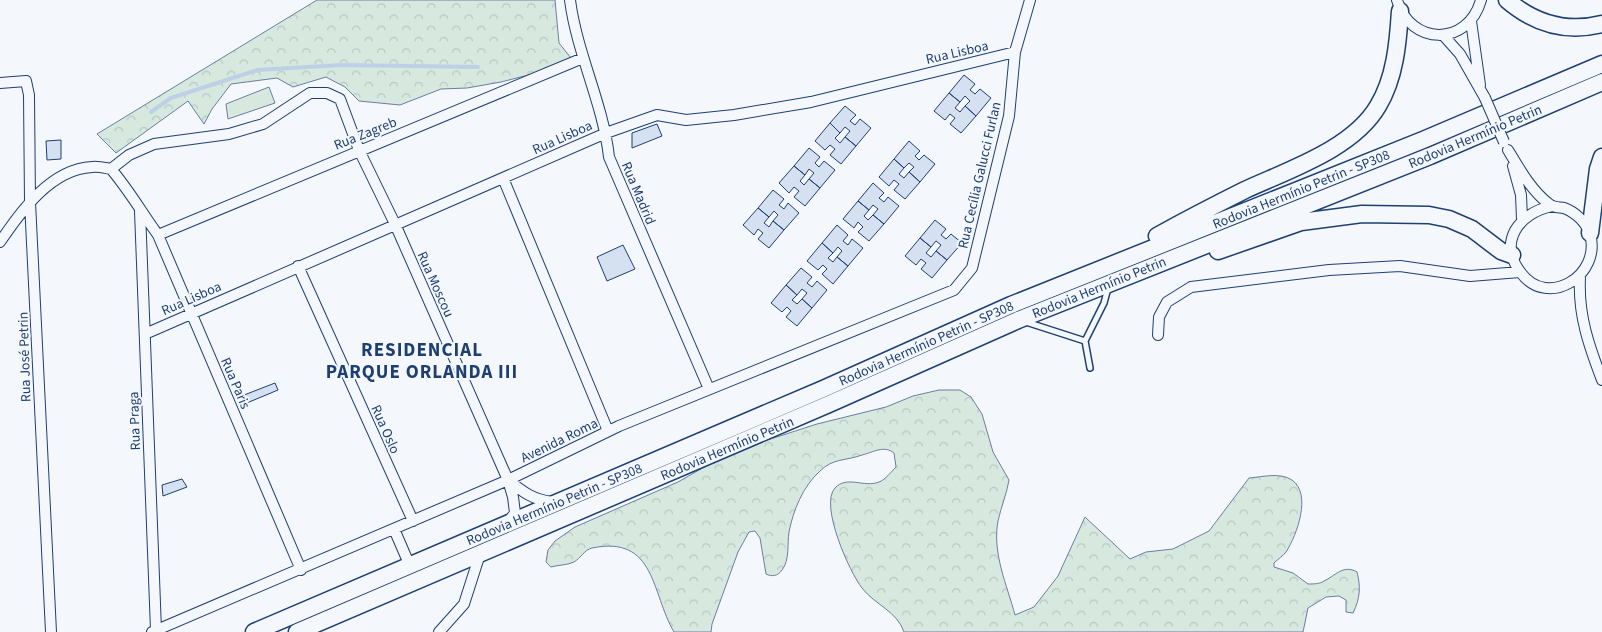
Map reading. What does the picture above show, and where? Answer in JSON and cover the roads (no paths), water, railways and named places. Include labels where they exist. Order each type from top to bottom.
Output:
[{"type":"main road","points":[[1507,0],[1523,14],[1560,28],[1602,24]]},
{"type":"main road","points":[[1100,267],[1234,196],[1333,148],[1364,125],[1378,107],[1387,88],[1397,50],[1399,5]]},
{"type":"main road","name":"Rodovia Hermínio Petrin - SP308","points":[[254,632],[1100,267],[1405,147],[1602,64]]},
{"type":"main road","name":"Rodovia Hermínio Petrin","points":[[297,632],[830,404],[1018,320],[1430,156],[1602,82]]},
{"type":"main road","points":[[1590,234],[1598,169],[1602,157]]},
{"type":"main road","points":[[1115,281],[1245,242],[1301,222],[1362,214],[1429,215],[1449,219],[1472,229],[1501,251],[1512,254]]},
{"type":"street","name":"Rua Madrid","points":[[570,0],[583,58],[606,133],[609,157],[709,389]]},
{"type":"street","name":"Rua Cecília Galucci Furlan","points":[[972,268],[1009,116],[1015,52],[1030,0]]},
{"type":"street","points":[[1399,5],[1408,22],[1418,30],[1430,34],[1443,35],[1458,31],[1471,21],[1480,0]]},
{"type":"street","points":[[1471,21],[1483,93]]},
{"type":"street","points":[[1443,35],[1460,54],[1483,93],[1506,146],[1518,181],[1522,219]]},
{"type":"street","name":"Rua Lisboa","points":[[145,334],[606,133],[657,116],[686,120],[811,102],[1015,52]]},
{"type":"street","name":"Rua Zagreb","points":[[158,235],[583,58]]},
{"type":"street","name":"Rua José Petrin","points":[[0,83],[26,81],[29,95],[30,202],[51,632]]},
{"type":"street","name":"Rua Moscou","points":[[111,169],[128,155],[154,144],[229,134],[263,124],[310,93],[327,93],[340,99],[359,150],[395,224],[508,480],[513,496],[515,513],[506,524]]},
{"type":"street","points":[[1506,146],[1533,189],[1552,206]]},
{"type":"street","points":[[0,242],[30,202],[56,180],[78,169],[92,167],[111,169]]},
{"type":"street","name":"Rua Paris","points":[[111,169],[128,188],[140,211],[158,235],[301,570]]},
{"type":"street","points":[[503,178],[608,431]]},
{"type":"street","points":[[1580,278],[1564,286],[1546,288],[1535,285],[1520,272],[1512,254],[1511,245],[1514,231],[1522,219],[1536,210],[1552,206],[1564,208],[1584,222],[1590,234],[1592,257],[1580,278],[1579,301],[1586,340],[1602,380]]},
{"type":"street","name":"Rua Praga","points":[[140,211],[154,631]]},
{"type":"street","name":"Rua Oslo","points":[[298,266],[413,521]]},
{"type":"street","points":[[1158,335],[1159,317],[1167,302],[1191,287],[1329,270],[1400,266],[1470,276],[1520,272]]},
{"type":"street","name":"Avenida Roma","points":[[154,631],[301,570],[508,480],[608,431],[954,290],[972,268]]},
{"type":"street","points":[[508,480],[526,495],[538,501],[556,502]]},
{"type":"street","points":[[394,529],[410,566]]},
{"type":"street","points":[[439,632],[464,604],[480,554]]},
{"type":"lane","points":[[1090,368],[1085,341],[1115,281]]},
{"type":"lane","points":[[1018,320],[1085,341]]},
{"type":"waterway","points":[[151,112],[171,98],[257,70],[342,65],[478,67]]},
{"type":"district","name":"RESIDENCIAL PARQUE ORLANDA III","points":[[422,360]]}]
